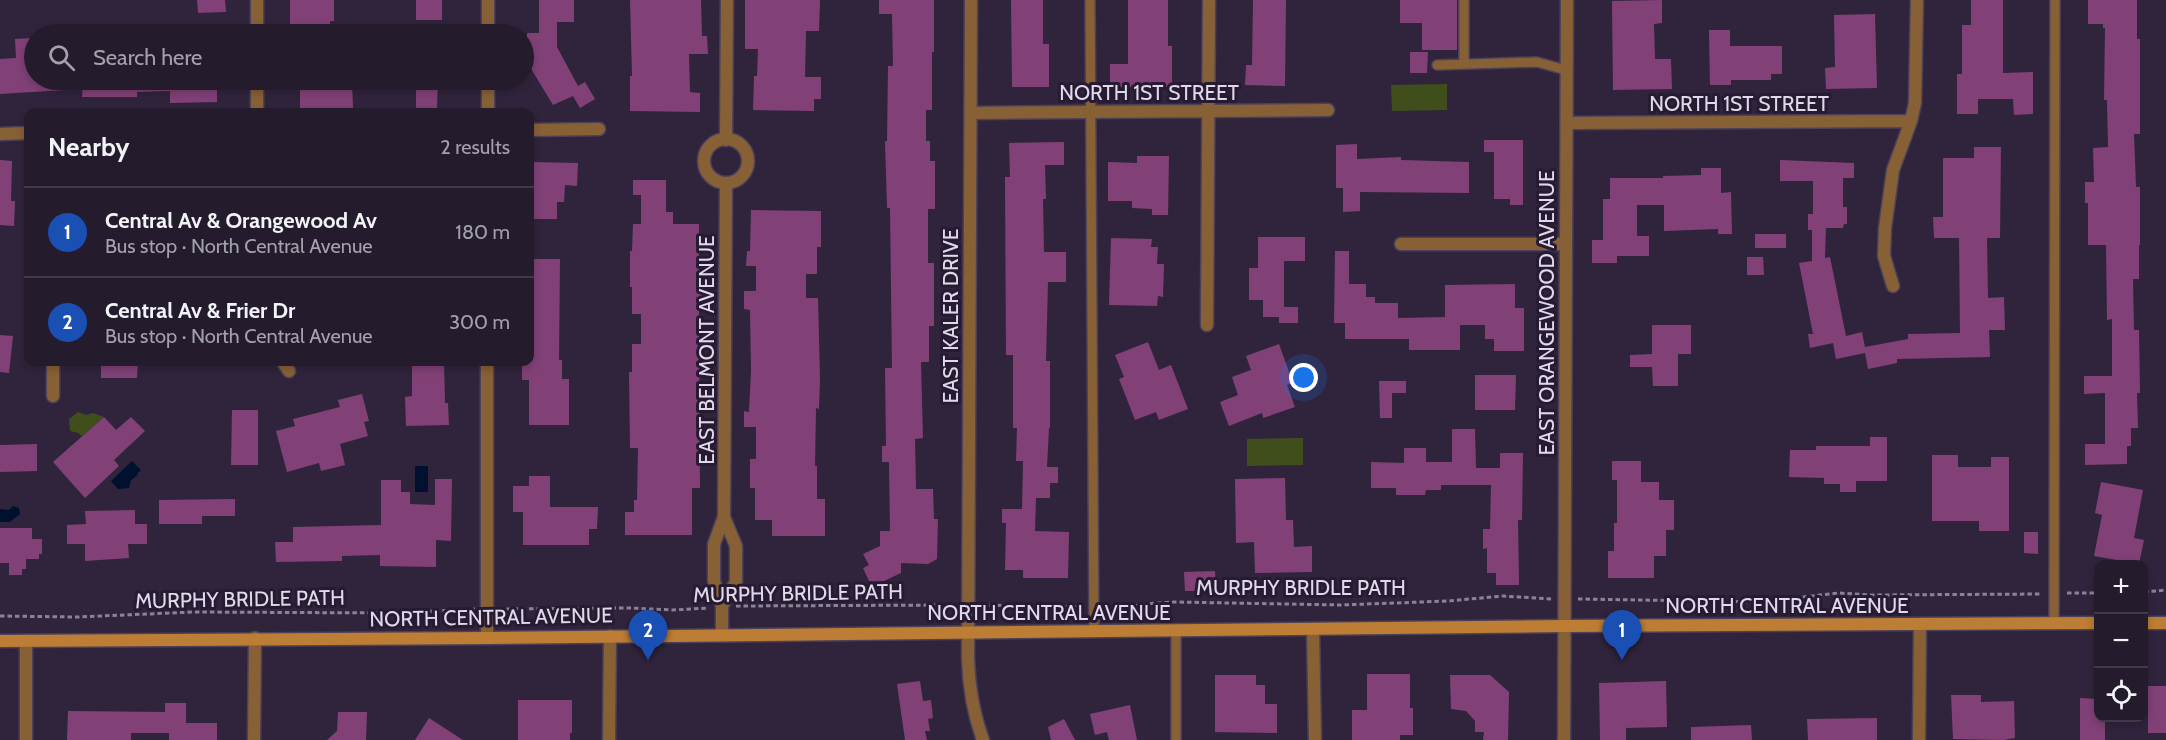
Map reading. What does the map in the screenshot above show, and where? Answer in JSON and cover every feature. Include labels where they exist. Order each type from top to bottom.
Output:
[{"type":"main road","name":"NORTH CENTRAL AVENUE","points":[[0,641],[2094,623]]},
{"type":"main road","points":[[2148,623],[2166,623]]},
{"type":"street","points":[[257,0],[257,24]]},
{"type":"street","points":[[488,0],[488,24]]},
{"type":"street","points":[[726,140],[727,0]]},
{"type":"street","name":"EAST KALER DRIVE","points":[[971,0],[968,632],[969,692],[975,720],[983,740]]},
{"type":"street","points":[[1207,325],[1209,0]]},
{"type":"street","name":"EAST ORANGEWOOD AVENUE","points":[[1564,740],[1567,0]]},
{"type":"street","points":[[1893,286],[1884,256],[1885,228],[1893,170],[1911,121],[1915,103],[1917,0]]},
{"type":"street","points":[[257,90],[257,108]]},
{"type":"street","points":[[488,90],[488,108]]},
{"type":"street","name":"NORTH 1ST STREET","points":[[971,113],[1328,110]]},
{"type":"street","name":"NORTH 1ST STREET","points":[[1568,123],[1911,121]]},
{"type":"street","points":[[534,130],[599,129]]},
{"type":"street","points":[[0,134],[24,134]]},
{"type":"street","points":[[719,139],[726,140],[732,140],[743,146],[748,158],[746,170],[738,180],[726,183],[714,180],[709,175],[705,170],[704,158],[709,146],[719,139]]},
{"type":"street","name":"EAST BELMONT AVENUE","points":[[722,634],[722,606],[714,581],[714,544],[724,517],[726,183]]},
{"type":"street","points":[[1401,244],[1565,244]]},
{"type":"street","points":[[53,366],[53,396]]},
{"type":"street","points":[[487,366],[487,638]]},
{"type":"street","name":"EAST BELMONT AVENUE","points":[[722,606],[736,582],[736,546],[724,517]]},
{"type":"street","points":[[1919,740],[1920,624]]},
{"type":"street","points":[[1313,629],[1316,740]]},
{"type":"street","points":[[609,740],[610,636]]},
{"type":"street","points":[[254,740],[255,638]]},
{"type":"street","points":[[26,641],[26,740]]},
{"type":"lane","points":[[1090,0],[1094,632]]},
{"type":"lane","points":[[1464,0],[1464,63]]},
{"type":"lane","points":[[2054,623],[2055,0]]},
{"type":"lane","points":[[1437,65],[1537,62],[1566,70]]},
{"type":"lane","points":[[1176,631],[1176,740]]},
{"type":"path","points":[[2148,592],[2166,590]]},
{"type":"path","name":"MURPHY BRIDLE PATH","points":[[0,616],[87,617],[194,612],[394,613],[487,609],[672,610],[722,606],[968,605],[1124,608],[1174,602],[1353,604],[1448,601],[1503,596],[1760,602],[1838,593],[1872,595],[2094,593]]},
{"type":"green space","points":[[1447,84],[1447,110],[1392,111],[1391,85]]},
{"type":"green space","points":[[78,412],[86,415],[93,413],[104,417],[82,436],[70,431],[69,419]]},
{"type":"green space","points":[[1303,438],[1303,465],[1247,466],[1247,439]]},
{"type":"water","points":[[132,461],[141,470],[131,480],[129,488],[118,489],[111,481]]},
{"type":"water","points":[[415,466],[428,466],[428,492],[415,492]]},
{"type":"water","points":[[13,506],[19,508],[20,514],[10,522],[0,522],[0,509],[9,510]]},
{"type":"building","points":[[197,0],[225,0],[226,12],[198,13]]},
{"type":"building","points":[[290,0],[334,0],[334,21],[330,21],[330,24],[290,24]]},
{"type":"building","points":[[416,0],[442,0],[442,20],[416,20]]},
{"type":"building","points":[[539,0],[574,0],[574,22],[557,22],[557,47],[578,86],[585,82],[595,99],[580,108],[573,96],[553,105],[534,74],[534,33],[539,33]]},
{"type":"building","points":[[630,0],[701,0],[702,36],[707,36],[708,54],[689,54],[690,92],[700,93],[700,112],[630,111],[630,76],[632,76]]},
{"type":"building","points":[[745,0],[820,0],[819,31],[806,31],[805,77],[821,77],[821,99],[814,99],[814,111],[753,110],[758,49],[745,49]]},
{"type":"building","points":[[879,0],[934,0],[932,110],[926,110],[926,141],[930,141],[930,161],[935,161],[935,209],[928,209],[928,263],[934,263],[934,326],[929,326],[929,362],[921,362],[923,438],[915,439],[916,489],[933,489],[934,519],[938,519],[937,559],[928,564],[901,563],[901,573],[882,582],[869,581],[863,568],[869,565],[863,554],[880,546],[880,531],[890,531],[889,462],[882,462],[882,446],[886,446],[885,368],[892,368],[890,208],[887,208],[885,141],[887,141],[888,66],[893,66],[892,14],[879,14]]},
{"type":"building","points":[[1011,0],[1043,0],[1043,44],[1049,44],[1049,87],[1012,87]]},
{"type":"building","points":[[1128,0],[1168,0],[1168,46],[1172,46],[1172,87],[1110,87],[1110,64],[1128,64]]},
{"type":"building","points":[[1253,0],[1286,0],[1285,86],[1245,85],[1246,65],[1252,65]]},
{"type":"building","points":[[1400,0],[1457,0],[1457,50],[1422,50],[1422,23],[1400,23]]},
{"type":"building","points":[[1662,0],[1662,23],[1654,24],[1655,59],[1671,59],[1672,89],[1613,90],[1612,1]]},
{"type":"building","points":[[1971,0],[2003,0],[2003,73],[2033,72],[2033,114],[2014,115],[2013,99],[1978,99],[1978,114],[1957,114],[1957,74],[1962,74],[1962,25],[1971,25]]},
{"type":"building","points":[[2088,0],[2137,0],[2137,39],[2140,39],[2140,134],[2134,134],[2136,187],[2140,187],[2140,245],[2139,279],[2133,279],[2134,330],[2139,330],[2140,393],[2137,393],[2138,428],[2131,428],[2131,446],[2127,446],[2127,464],[2085,465],[2085,444],[2105,444],[2105,393],[2084,394],[2084,376],[2112,376],[2112,319],[2107,320],[2106,245],[2088,245],[2088,203],[2085,203],[2085,182],[2094,182],[2093,148],[2108,147],[2107,100],[2104,100],[2105,28],[2103,24],[2088,24]]},
{"type":"building","points":[[1875,14],[1877,88],[1826,89],[1825,68],[1835,67],[1834,15]]},
{"type":"building","points":[[1709,30],[1730,30],[1730,46],[1782,46],[1782,74],[1771,74],[1771,80],[1731,80],[1731,85],[1710,85]]},
{"type":"building","points":[[24,38],[24,90],[66,90],[0,94],[0,59],[16,58],[15,39]]},
{"type":"building","points":[[1410,52],[1428,52],[1427,73],[1410,73]]},
{"type":"building","points":[[82,90],[217,90],[217,102],[170,103],[170,91],[137,92],[137,97],[82,97]]},
{"type":"building","points":[[300,90],[352,90],[353,108],[300,108]]},
{"type":"building","points":[[416,90],[438,90],[437,108],[416,108]]},
{"type":"building","points":[[1484,140],[1523,140],[1523,205],[1510,205],[1510,199],[1494,199],[1494,152],[1484,152]]},
{"type":"building","points":[[1064,142],[1064,165],[1045,165],[1046,199],[1043,199],[1044,252],[1066,252],[1066,282],[1048,282],[1046,361],[1050,361],[1050,428],[1047,467],[1058,467],[1058,483],[1050,483],[1050,498],[1036,498],[1035,531],[1069,532],[1068,578],[1023,578],[1023,570],[1005,570],[1006,523],[1002,523],[1002,509],[1022,509],[1023,461],[1016,461],[1017,428],[1013,428],[1013,355],[1006,355],[1005,177],[1010,177],[1009,143]]},
{"type":"building","points":[[1357,144],[1357,159],[1401,157],[1401,160],[1469,162],[1469,193],[1360,192],[1360,211],[1343,212],[1343,188],[1336,188],[1336,145]]},
{"type":"building","points":[[1974,147],[2001,147],[2000,238],[1987,238],[1988,298],[2004,297],[2005,330],[1989,330],[1990,357],[1897,359],[1897,363],[1868,369],[1865,353],[1836,359],[1833,343],[1810,348],[1808,334],[1813,334],[1799,263],[1812,261],[1812,230],[1808,230],[1808,214],[1813,214],[1813,181],[1780,181],[1780,160],[1854,163],[1854,178],[1843,178],[1843,207],[1847,207],[1847,224],[1844,224],[1843,228],[1826,228],[1825,258],[1830,257],[1846,336],[1862,332],[1865,347],[1908,339],[1908,334],[1960,333],[1959,238],[1934,238],[1933,217],[1943,217],[1943,158],[1974,158]]},
{"type":"building","points":[[1137,156],[1169,156],[1168,215],[1152,215],[1152,209],[1132,208],[1132,201],[1108,201],[1108,162],[1137,163]]},
{"type":"building","points":[[0,160],[12,161],[11,201],[15,201],[14,226],[0,225]]},
{"type":"building","points":[[534,162],[578,163],[577,186],[565,185],[564,202],[557,202],[557,219],[534,219]]},
{"type":"building","points":[[1701,168],[1721,168],[1721,193],[1731,192],[1732,234],[1718,234],[1718,229],[1664,231],[1664,205],[1637,205],[1637,236],[1649,236],[1649,256],[1617,256],[1617,263],[1592,263],[1592,240],[1603,240],[1603,199],[1610,199],[1610,178],[1701,175]]},
{"type":"building","points":[[633,180],[666,180],[666,212],[673,212],[673,224],[699,224],[699,292],[706,292],[706,309],[699,310],[700,488],[692,488],[692,535],[625,535],[625,512],[634,512],[634,500],[637,500],[638,448],[630,448],[629,372],[632,372],[632,344],[641,344],[641,314],[632,314],[632,287],[630,287],[633,224],[641,224],[641,195],[633,195]]},
{"type":"building","points":[[751,210],[821,211],[821,247],[817,247],[817,274],[806,274],[806,298],[818,298],[820,378],[819,409],[816,408],[815,466],[817,466],[817,499],[825,499],[825,536],[772,536],[772,520],[755,520],[755,488],[750,488],[750,459],[756,459],[756,427],[744,427],[744,411],[749,412],[751,371],[750,310],[744,309],[744,291],[756,291],[756,266],[746,266],[747,251],[750,251]]},
{"type":"building","points":[[1755,234],[1786,234],[1786,248],[1755,248]]},
{"type":"building","points":[[1258,237],[1305,237],[1305,261],[1284,261],[1284,307],[1298,307],[1298,323],[1279,323],[1279,317],[1263,317],[1263,300],[1249,300],[1249,268],[1258,268]]},
{"type":"building","points":[[1111,238],[1152,239],[1151,247],[1158,247],[1157,264],[1164,264],[1163,297],[1158,296],[1157,306],[1109,305]]},
{"type":"building","points":[[1335,251],[1349,251],[1349,284],[1366,284],[1366,297],[1375,297],[1375,303],[1398,303],[1398,318],[1445,317],[1445,285],[1515,284],[1515,308],[1524,308],[1524,351],[1494,351],[1494,339],[1485,339],[1485,325],[1460,325],[1460,350],[1409,350],[1409,339],[1345,339],[1345,323],[1334,323]]},
{"type":"building","points":[[1747,257],[1763,257],[1764,275],[1747,275]]},
{"type":"building","points":[[534,259],[560,259],[559,360],[562,360],[562,379],[569,379],[569,425],[529,425],[529,380],[522,380],[522,366],[534,366]]},
{"type":"building","points":[[1652,325],[1691,325],[1691,354],[1678,354],[1678,386],[1653,386],[1652,367],[1630,367],[1630,355],[1652,354]]},
{"type":"building","points":[[0,335],[13,336],[9,373],[0,372]]},
{"type":"building","points":[[1148,342],[1159,370],[1171,365],[1188,409],[1159,420],[1156,412],[1135,420],[1119,379],[1124,377],[1115,355]]},
{"type":"building","points":[[1279,344],[1293,383],[1287,385],[1295,407],[1263,418],[1262,413],[1229,426],[1220,402],[1238,395],[1232,377],[1251,370],[1246,356]]},
{"type":"building","points":[[101,366],[138,366],[137,378],[101,378]]},
{"type":"building","points":[[412,366],[444,366],[445,403],[448,403],[449,425],[406,426],[405,397],[412,396]]},
{"type":"building","points":[[1475,375],[1516,375],[1515,410],[1475,410]]},
{"type":"building","points":[[1379,381],[1406,381],[1406,393],[1392,393],[1392,418],[1380,418]]},
{"type":"building","points":[[362,394],[369,421],[364,422],[368,436],[340,444],[345,465],[321,471],[319,463],[287,472],[276,431],[295,426],[293,419],[340,407],[338,400]]},
{"type":"building","points":[[232,410],[258,410],[258,465],[231,465]]},
{"type":"building","points":[[104,417],[116,430],[131,417],[145,431],[114,460],[119,466],[85,498],[53,462]]},
{"type":"building","points":[[1452,429],[1475,429],[1476,468],[1500,468],[1500,453],[1523,453],[1522,520],[1518,520],[1519,585],[1496,585],[1496,573],[1487,573],[1487,548],[1483,549],[1483,529],[1490,529],[1491,485],[1441,485],[1441,490],[1426,490],[1425,495],[1396,495],[1396,488],[1371,488],[1371,462],[1404,463],[1404,448],[1426,448],[1426,462],[1452,462]]},
{"type":"building","points":[[1870,437],[1887,437],[1887,481],[1856,481],[1856,492],[1840,492],[1840,484],[1824,484],[1824,478],[1789,477],[1790,450],[1816,450],[1816,446],[1870,446]]},
{"type":"building","points":[[37,444],[37,471],[0,472],[0,445]]},
{"type":"building","points":[[1932,455],[1958,455],[1958,467],[1991,467],[1991,457],[2009,457],[2009,531],[1979,531],[1979,521],[1932,521]]},
{"type":"building","points":[[1612,461],[1641,461],[1641,482],[1659,482],[1659,500],[1674,500],[1674,530],[1666,530],[1666,556],[1654,556],[1654,578],[1608,578],[1608,551],[1614,551],[1614,523],[1617,523],[1617,480],[1612,480]]},
{"type":"building","points":[[529,476],[550,476],[550,507],[598,507],[597,529],[589,529],[589,545],[523,545],[523,512],[513,512],[513,486],[529,486]]},
{"type":"building","points":[[1285,478],[1286,520],[1293,520],[1294,547],[1312,546],[1312,572],[1255,573],[1254,542],[1236,543],[1235,479]]},
{"type":"building","points":[[435,479],[452,479],[451,541],[436,540],[436,567],[380,566],[380,555],[342,556],[342,561],[276,562],[275,542],[293,542],[293,527],[381,525],[381,480],[401,480],[401,492],[410,492],[410,504],[435,505]]},
{"type":"building","points":[[2101,482],[2143,490],[2134,538],[2144,540],[2140,560],[2116,560],[2094,556],[2102,515],[2095,513]]},
{"type":"building","points":[[235,499],[235,516],[202,516],[202,524],[159,524],[159,500]]},
{"type":"building","points":[[135,510],[135,524],[147,524],[147,544],[128,544],[129,558],[85,561],[85,544],[67,544],[67,525],[86,524],[85,511]]},
{"type":"building","points":[[0,528],[32,528],[32,539],[42,539],[42,554],[39,554],[39,559],[26,559],[26,569],[22,569],[22,575],[9,575],[9,563],[0,563]]},
{"type":"building","points":[[2024,532],[2038,532],[2038,554],[2024,553]]},
{"type":"building","points":[[1215,571],[1216,591],[1185,591],[1184,572]]},
{"type":"building","points":[[1367,674],[1410,674],[1413,735],[1400,735],[1400,740],[1352,740],[1352,710],[1367,710]]},
{"type":"building","points":[[1215,675],[1256,675],[1256,685],[1265,685],[1265,704],[1277,704],[1277,733],[1215,732]]},
{"type":"building","points":[[1450,675],[1490,675],[1509,692],[1508,740],[1483,740],[1484,732],[1475,732],[1475,721],[1466,711],[1451,709]]},
{"type":"building","points":[[920,681],[923,701],[931,700],[933,718],[928,719],[930,731],[925,731],[927,740],[905,740],[897,684]]},
{"type":"building","points":[[1666,681],[1667,727],[1626,728],[1626,740],[1600,740],[1599,683]]},
{"type":"building","points":[[2148,686],[2166,686],[2166,733],[2148,733]]},
{"type":"building","points":[[1951,695],[1981,695],[1981,702],[2014,701],[2015,738],[2003,740],[1953,739]]},
{"type":"building","points":[[2080,698],[2094,699],[2094,722],[2105,722],[2105,740],[2080,740]]},
{"type":"building","points":[[518,700],[572,700],[570,740],[518,740]]},
{"type":"building","points":[[165,703],[186,703],[186,723],[217,723],[217,740],[169,740],[169,733],[131,733],[131,740],[67,740],[68,711],[165,712]]},
{"type":"building","points":[[1130,705],[1137,740],[1109,740],[1107,732],[1095,735],[1090,714]]},
{"type":"building","points":[[338,712],[367,712],[366,740],[327,740],[337,731]]},
{"type":"building","points":[[429,718],[463,740],[415,740]]},
{"type":"building","points":[[1877,718],[1877,740],[1808,740],[1807,719]]},
{"type":"building","points":[[1064,719],[1075,740],[1051,740],[1048,727]]},
{"type":"building","points":[[1751,725],[1752,740],[1691,740],[1691,727]]},
{"type":"place","name":"Central Av & Frier Dr","points":[[648,660]]},
{"type":"place","name":"Central Av & Orangewood Av","points":[[1622,660]]}]
